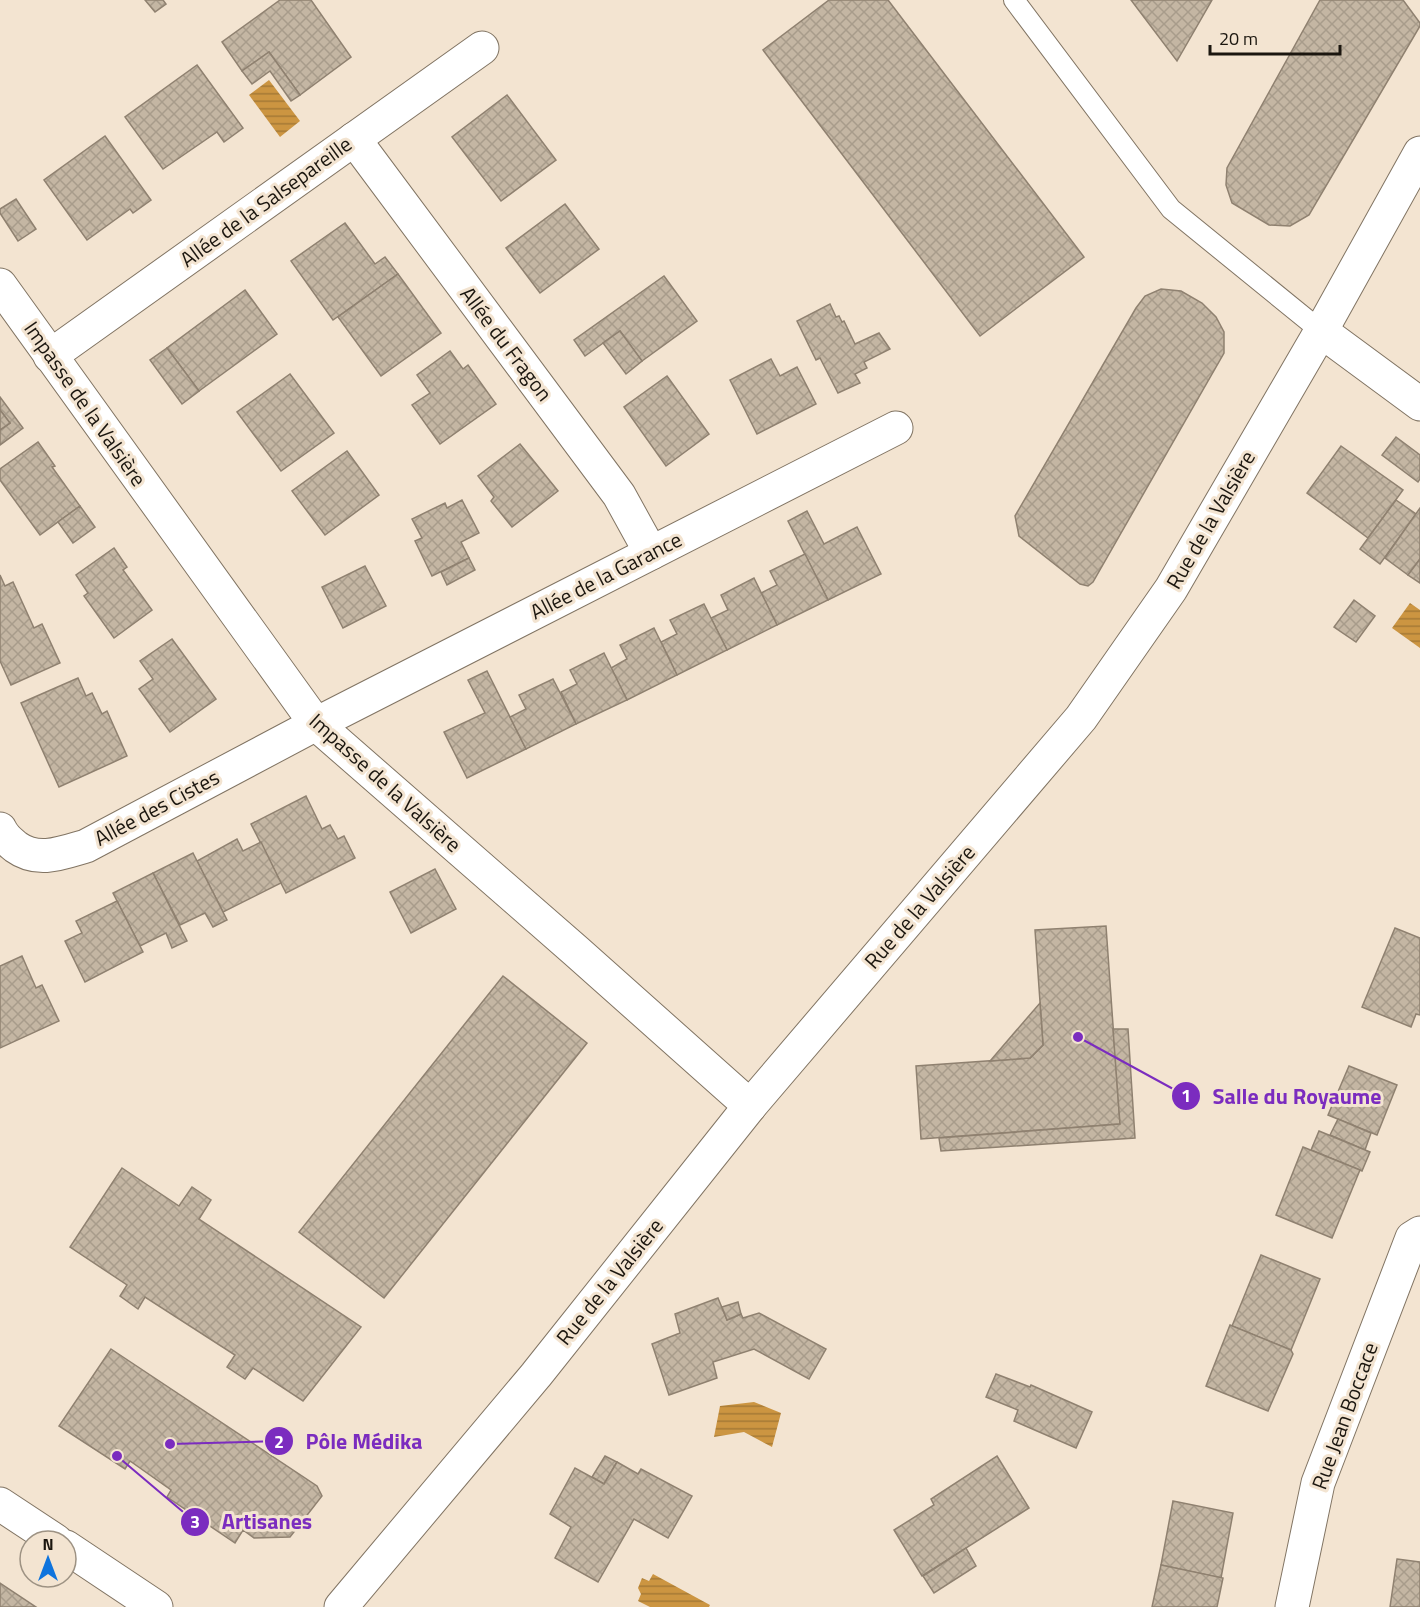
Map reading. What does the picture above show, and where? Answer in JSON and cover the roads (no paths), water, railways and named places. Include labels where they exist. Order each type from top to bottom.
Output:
[{"type":"street","name":"Allée de la Salsepareille","points":[[50,356],[482,48]]},
{"type":"street","name":"Allée du Fragon","points":[[354,139],[619,495],[651,553]]},
{"type":"street","name":"Rue de la Valsière","points":[[341,1607],[544,1366],[750,1106],[1081,718],[1171,589],[1321,331],[1420,153]]},
{"type":"street","name":"Impasse de la Valsière","points":[[0,285],[316,724],[750,1106]]},
{"type":"street","points":[[1321,331],[1420,404]]},
{"type":"street","name":"Allée de la Garance","points":[[316,724],[896,428]]},
{"type":"street","name":"Allée des Cistes","points":[[0,829],[3,837],[25,853],[50,857],[86,846],[316,724]]},
{"type":"street","name":"Rue Jean Boccace","points":[[1292,1607],[1317,1483],[1412,1238],[1420,1233]]},
{"type":"street","points":[[0,1504],[38,1529]]},
{"type":"street","points":[[78,1555],[156,1607]]},
{"type":"lane","points":[[1014,0],[1171,209],[1321,331]]},
{"type":"place","name":"Salle du Royaume","points":[[1078,1037]]},
{"type":"place","name":"Pôle Médika","points":[[170,1444]]},
{"type":"place","name":"Artisanes","points":[[117,1456]]}]
